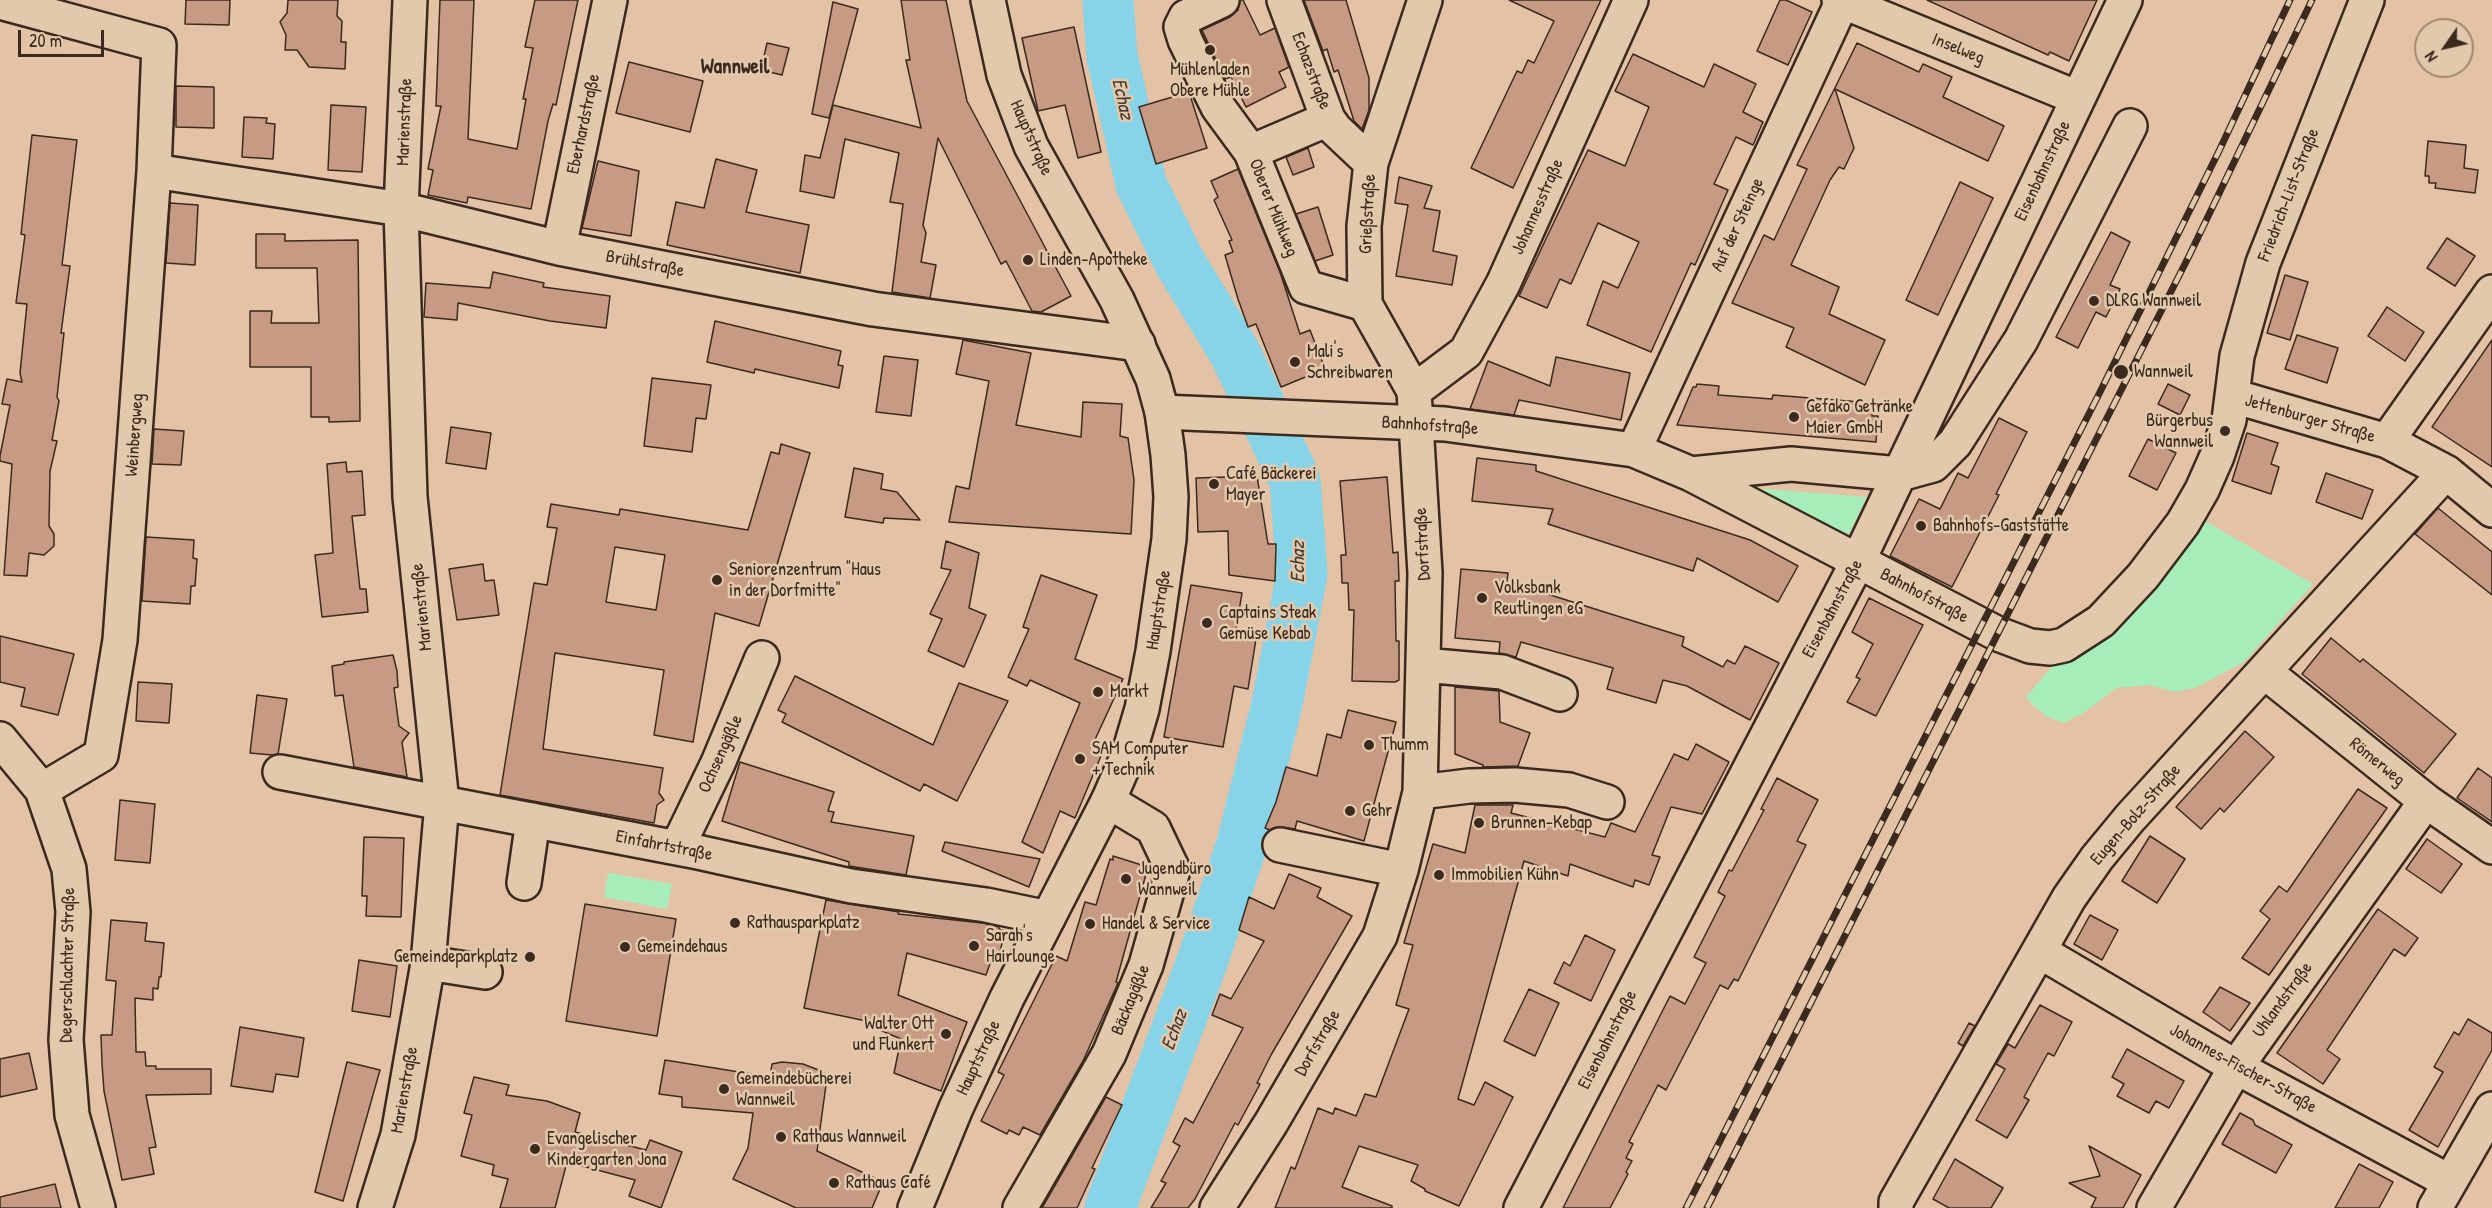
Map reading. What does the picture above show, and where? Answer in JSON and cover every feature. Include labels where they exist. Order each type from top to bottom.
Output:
[{"type":"street","name":"Marienstraße","points":[[375,1208],[398,1135],[428,963],[442,803],[410,497],[401,208],[410,0]]},
{"type":"street","name":"Eberhardstraße","points":[[559,248],[610,0]]},
{"type":"street","name":"Hauptstraße","points":[[915,1208],[956,1108],[1007,998],[1108,801],[1129,753],[1142,709],[1169,538],[1171,498],[1162,412],[1153,379],[1117,300],[1027,137],[1004,75],[988,0]]},
{"type":"street","name":"Oberer Mühlweg","points":[[1222,0],[1186,17],[1181,27],[1218,107],[1251,152],[1306,287],[1365,304]]},
{"type":"street","name":"Echazstraße","points":[[1284,0],[1328,119],[1335,129],[1371,163]]},
{"type":"street","name":"Johannesstraße","points":[[1414,391],[1466,352],[1503,284],[1631,0]]},
{"type":"street","name":"Eisenbahnstraße","points":[[1521,1208],[1858,561],[2125,0]]},
{"type":"street","name":"Friedrich-List-Straße","points":[[2233,396],[2237,356],[2263,263],[2367,0]]},
{"type":"street","name":"Inselweg","points":[[1841,1],[2078,98]]},
{"type":"street","name":"Auf der Steinge","points":[[1634,450],[1841,1]]},
{"type":"street","name":"Weinbergweg","points":[[0,2],[159,45],[154,171],[120,640],[101,755],[42,790]]},
{"type":"street","name":"Grießstraße","points":[[1412,7],[1371,163],[1364,226],[1365,304],[1414,391],[1416,424]]},
{"type":"street","points":[[1251,152],[1328,119]]},
{"type":"street","points":[[1900,474],[1933,465],[1955,443],[1973,416],[2021,340],[2130,126]]},
{"type":"street","name":"Brühlstraße","points":[[154,171],[401,208],[559,248],[873,309],[1138,344]]},
{"type":"street","points":[[2387,441],[2492,292]]},
{"type":"street","name":"Jettenburger Straße","points":[[1998,634],[2030,646],[2050,648],[2064,645],[2088,632],[2116,606],[2144,576],[2170,541],[2202,490],[2223,439],[2233,396],[2387,441],[2446,472],[2492,510]]},
{"type":"street","name":"Bahnhofstraße","points":[[1162,412],[1445,424],[1634,450],[1691,474],[1998,634]]},
{"type":"street","name":"Dorfstraße","points":[[1217,1208],[1271,1123],[1380,936],[1401,870],[1420,792],[1425,573],[1416,424]]},
{"type":"street","name":"Bahnhofstraße","points":[[1691,474],[1791,464],[1900,474]]},
{"type":"street","name":"Eugen-Bolz-Straße","points":[[1896,1208],[1896,1202],[2069,898],[2097,858],[2130,818],[2446,472]]},
{"type":"street","name":"Ochsengäßle","points":[[677,848],[718,763],[762,658]]},
{"type":"street","points":[[1423,665],[1502,672],[1560,694]]},
{"type":"street","name":"Römerweg","points":[[2265,672],[2426,801],[2492,847]]},
{"type":"street","name":"Degerschlachter Straße","points":[[0,739],[42,790],[69,869],[73,912],[66,1040],[72,1115],[98,1208]]},
{"type":"street","name":"Einfahrtstraße","points":[[280,772],[677,848],[851,886],[986,905],[1048,918]]},
{"type":"street","points":[[1420,792],[1469,786],[1515,785],[1569,790],[1607,802]]},
{"type":"street","name":"Bäckagäßle","points":[[1020,1208],[1109,1054],[1146,965],[1173,870],[1153,828],[1108,801]]},
{"type":"street","name":"Uhlandstraße","points":[[2154,1208],[2236,1067],[2426,801]]},
{"type":"street","points":[[524,883],[532,820]]},
{"type":"street","points":[[1281,845],[1401,870]]},
{"type":"street","name":"Johannes-Fischer-Straße","points":[[2039,951],[2236,1067],[2442,1195]]},
{"type":"street","points":[[428,963],[485,972]]},
{"type":"street","points":[[2442,1195],[2492,1109]]},
{"type":"green space","points":[[1741,487],[1867,497],[1845,542]]},
{"type":"green space","points":[[2202,519],[2313,584],[2244,662],[2197,687],[2176,692],[2148,685],[2116,688],[2085,712],[2064,723],[2046,716],[2033,705],[2026,697],[2055,663]]},
{"type":"green space","points":[[608,873],[672,884],[667,909],[604,897]]},
{"type":"building","points":[[186,0],[230,0],[229,25],[185,24]]},
{"type":"building","points":[[288,0],[338,0],[337,16],[342,21],[341,42],[346,42],[345,69],[309,67],[297,50],[285,50],[286,35],[280,22],[287,13]]},
{"type":"building","points":[[440,0],[474,0],[468,139],[517,149],[526,99],[523,99],[533,48],[525,47],[535,0],[578,0],[556,105],[553,104],[548,121],[531,209],[468,197],[467,203],[428,195],[433,170],[428,169],[441,106],[436,106]]},
{"type":"building","points":[[901,0],[946,0],[967,101],[1071,296],[1041,312],[1032,311],[1006,261],[1001,264],[938,138],[923,225],[926,233],[921,262],[936,265],[930,298],[892,292],[903,204],[890,202],[899,153],[845,139],[834,198],[800,191],[805,155],[820,158],[833,105],[921,128],[906,60],[910,60]]},
{"type":"building","points":[[1240,0],[1243,0],[1260,35],[1275,28],[1289,67],[1279,72],[1286,87],[1246,107],[1231,77],[1225,79],[1202,30],[1230,17],[1238,10]]},
{"type":"building","points":[[1304,0],[1346,0],[1369,78],[1369,110],[1362,129],[1354,121],[1338,70],[1334,72],[1327,49],[1323,51]]},
{"type":"building","points":[[1509,0],[1601,0],[1513,188],[1471,168],[1517,71],[1522,73],[1528,60],[1534,63],[1554,21]]},
{"type":"building","points":[[1780,0],[1786,0],[1812,12],[1788,65],[1757,51]]},
{"type":"building","points":[[1927,0],[2097,0],[2069,61],[2050,52],[2048,55]]},
{"type":"building","points":[[833,2],[858,9],[829,118],[812,114]]},
{"type":"building","points":[[1074,27],[1101,152],[1078,158],[1065,105],[1038,111],[1022,38]]},
{"type":"building","points":[[767,43],[789,48],[782,75],[761,70]]},
{"type":"building","points":[[1857,43],[1919,72],[1923,64],[1952,77],[1943,97],[2004,126],[1988,161],[1835,89],[1854,148],[1844,169],[1839,167],[1830,180],[1791,265],[1839,287],[1829,314],[1885,340],[1865,385],[1786,347],[1794,328],[1732,303],[1764,235],[1774,240],[1807,169],[1797,165]]},
{"type":"building","points":[[1633,54],[1704,87],[1714,64],[1756,84],[1743,112],[1763,122],[1753,145],[1736,137],[1714,184],[1728,190],[1695,265],[1691,263],[1651,352],[1587,325],[1603,281],[1618,288],[1639,242],[1598,223],[1571,284],[1560,279],[1547,308],[1519,296],[1588,150],[1625,166],[1649,107],[1615,91]]},
{"type":"building","points":[[629,62],[703,81],[690,132],[616,113]]},
{"type":"building","points":[[176,86],[214,87],[214,128],[176,127]]},
{"type":"building","points":[[1189,92],[1207,148],[1156,164],[1139,107]]},
{"type":"building","points":[[331,105],[366,107],[362,172],[328,170]]},
{"type":"building","points":[[244,117],[267,118],[266,123],[275,124],[273,159],[242,157]]},
{"type":"building","points":[[32,135],[77,140],[62,265],[70,266],[61,333],[64,333],[57,397],[59,401],[52,440],[57,441],[50,471],[49,526],[54,534],[54,546],[44,555],[29,553],[27,576],[4,575],[12,464],[0,461],[0,456],[10,405],[2,404],[7,379],[22,382],[20,373],[27,304],[16,303],[25,235],[21,234]]},
{"type":"building","points":[[2428,141],[2466,145],[2464,168],[2478,170],[2475,193],[2435,188],[2436,183],[2429,183],[2429,176],[2425,176]]},
{"type":"building","points":[[1308,148],[1314,167],[1293,175],[1286,157]]},
{"type":"building","points":[[716,159],[757,170],[746,212],[809,225],[800,273],[667,245],[676,202],[704,208]]},
{"type":"building","points":[[598,161],[639,171],[631,236],[582,228]]},
{"type":"building","points":[[1238,169],[1280,272],[1300,334],[1310,330],[1325,369],[1281,387],[1256,324],[1248,327],[1225,255],[1233,252],[1229,241],[1232,240],[1214,200],[1218,197],[1211,181]]},
{"type":"building","points":[[1399,177],[1432,186],[1424,208],[1440,211],[1433,251],[1457,256],[1452,285],[1396,276],[1408,205],[1395,203]]},
{"type":"building","points":[[1960,182],[1993,198],[1938,315],[1906,300]]},
{"type":"building","points":[[170,203],[198,205],[195,265],[166,263]]},
{"type":"building","points":[[1318,207],[1333,255],[1315,261],[1296,214]]},
{"type":"building","name":"DLRG Wannweil","points":[[2111,232],[2130,242],[2110,285],[2120,289],[2106,317],[2096,312],[2078,348],[2056,337]]},
{"type":"building","points":[[256,234],[285,234],[285,241],[358,240],[360,421],[329,422],[329,417],[311,417],[311,367],[250,367],[250,311],[272,311],[271,323],[319,323],[317,268],[256,268]]},
{"type":"building","points":[[2447,238],[2475,256],[2455,286],[2427,268]]},
{"type":"building","points":[[493,272],[544,283],[543,287],[610,296],[606,328],[550,321],[458,303],[457,320],[424,317],[426,283],[490,288]]},
{"type":"building","points":[[2285,275],[2308,282],[2290,340],[2267,333]]},
{"type":"building","points":[[2387,307],[2424,332],[2405,361],[2368,336]]},
{"type":"building","points":[[715,321],[841,351],[838,365],[843,366],[839,388],[755,369],[754,373],[707,362]]},
{"type":"building","points":[[2297,335],[2338,348],[2327,383],[2285,369]]},
{"type":"building","points":[[963,340],[1031,353],[1016,425],[1081,437],[1083,402],[1122,404],[1120,436],[1128,438],[1134,480],[1131,534],[949,522],[956,486],[969,489],[989,381],[956,374]]},
{"type":"building","points":[[2492,340],[2492,467],[2432,427]]},
{"type":"building","points":[[884,356],[918,360],[911,416],[876,412]]},
{"type":"building","points":[[1556,357],[1630,373],[1621,420],[1519,400],[1514,415],[1470,409],[1488,361],[1550,386]]},
{"type":"building","points":[[652,378],[711,385],[706,419],[696,418],[692,452],[644,446]]},
{"type":"building","points":[[1697,384],[1719,386],[1718,395],[1772,399],[1773,395],[1873,403],[1872,416],[1878,416],[1876,442],[1677,425],[1693,387]]},
{"type":"building","points":[[2168,384],[2190,395],[2180,415],[2158,404]]},
{"type":"building","points":[[1999,418],[2027,432],[1996,494],[1999,495],[1952,587],[1890,556],[1919,499],[1940,509],[1958,473],[1968,478]]},
{"type":"building","points":[[451,427],[491,433],[486,469],[446,463]]},
{"type":"building","points":[[154,429],[184,431],[181,465],[152,464]]},
{"type":"building","points":[[2247,433],[2278,443],[2271,464],[2279,467],[2271,494],[2232,481]]},
{"type":"building","points":[[2148,439],[2176,453],[2157,490],[2129,476]]},
{"type":"building","points":[[781,444],[810,453],[759,626],[715,613],[693,742],[654,735],[664,670],[555,653],[543,749],[663,768],[659,793],[664,800],[657,805],[654,823],[500,795],[534,583],[547,585],[557,528],[547,527],[551,504],[619,515],[620,509],[748,530],[771,452],[779,454]],"holes":[[[615,547],[665,555],[656,610],[606,602]]]},
{"type":"building","points":[[1477,458],[1536,465],[1536,471],[1750,540],[1798,566],[1778,602],[1697,558],[1693,571],[1548,524],[1553,509],[1472,501]]},
{"type":"building","points":[[346,462],[347,472],[362,471],[365,515],[352,516],[360,589],[366,589],[368,612],[322,617],[315,555],[333,553],[327,464]]},
{"type":"building","points":[[854,468],[883,474],[881,489],[897,492],[920,520],[884,518],[883,523],[845,517]]},
{"type":"building","points":[[2326,473],[2373,490],[2362,519],[2316,502]]},
{"type":"building","points":[[1257,476],[1268,544],[1276,544],[1275,581],[1229,575],[1228,531],[1198,532],[1196,478]]},
{"type":"building","points":[[1387,477],[1393,553],[1398,552],[1399,581],[1395,581],[1399,680],[1395,682],[1352,681],[1354,610],[1349,610],[1348,583],[1342,583],[1341,555],[1346,555],[1340,481]]},
{"type":"building","points":[[2438,508],[2492,552],[2492,595],[2415,534]]},
{"type":"building","points":[[146,537],[194,540],[193,558],[197,559],[195,586],[191,586],[190,604],[142,601]]},
{"type":"building","points":[[946,541],[979,553],[969,608],[986,615],[964,667],[928,651],[942,619],[930,614],[951,570],[941,568]]},
{"type":"building","points":[[483,564],[485,581],[494,580],[499,615],[457,620],[449,569]]},
{"type":"building","points":[[1461,569],[1508,573],[1506,590],[1544,593],[1684,637],[1682,646],[1723,667],[1727,660],[1735,664],[1745,646],[1779,663],[1750,720],[1687,686],[1663,680],[1656,703],[1607,689],[1613,668],[1521,642],[1516,657],[1499,653],[1500,642],[1455,638]]},
{"type":"building","points":[[1041,575],[1097,595],[1075,659],[1123,679],[1092,746],[1103,751],[1075,818],[1060,811],[1043,853],[1022,842],[1080,703],[1030,680],[1027,686],[1008,677],[1029,629],[1023,627]]},
{"type":"building","points":[[1191,585],[1242,593],[1235,636],[1256,639],[1248,689],[1234,686],[1223,747],[1164,737]]},
{"type":"building","points":[[1869,598],[1923,625],[1876,716],[1847,702],[1860,679],[1856,677],[1873,644],[1852,632]]},
{"type":"building","points":[[0,636],[74,654],[58,715],[21,706],[25,688],[0,682]]},
{"type":"building","points":[[2331,638],[2360,662],[2363,659],[2456,734],[2424,773],[2302,674]]},
{"type":"building","points":[[393,655],[397,671],[398,687],[394,688],[399,726],[409,733],[402,742],[407,777],[354,767],[343,695],[335,696],[332,666],[344,664],[344,662]]},
{"type":"building","points":[[795,676],[933,745],[959,683],[1008,701],[957,801],[924,784],[920,791],[782,722],[786,714],[778,710]]},
{"type":"building","points":[[138,682],[172,684],[169,723],[136,721]]},
{"type":"building","points":[[1455,687],[1499,691],[1500,722],[1530,733],[1518,766],[1483,767],[1483,765],[1455,754]]},
{"type":"building","points":[[257,695],[287,699],[278,754],[250,753]]},
{"type":"building","points":[[1348,710],[1396,722],[1364,841],[1297,821],[1295,829],[1283,827],[1270,830],[1265,828],[1276,802],[1286,767],[1317,776],[1327,734],[1341,738]]},
{"type":"building","points":[[2245,731],[2274,757],[2224,812],[2220,808],[2201,829],[2176,807]]},
{"type":"building","points":[[1696,744],[1729,762],[1702,814],[1671,807],[1652,855],[1660,857],[1649,885],[1635,880],[1633,887],[1570,864],[1568,876],[1524,861],[1458,1099],[1474,1105],[1485,1082],[1513,1097],[1459,1206],[1425,1191],[1411,1181],[1418,1165],[1359,1146],[1342,1187],[1392,1206],[1392,1208],[1275,1208],[1291,1167],[1295,1169],[1318,1108],[1333,1114],[1335,1108],[1356,1116],[1365,1094],[1376,1097],[1409,1009],[1396,1005],[1413,945],[1404,943],[1433,844],[1465,853],[1475,805],[1513,805],[1511,813],[1605,837],[1611,823],[1635,832],[1674,754],[1688,760]]},
{"type":"building","points":[[740,762],[834,792],[828,811],[834,812],[831,822],[914,836],[906,875],[849,866],[849,862],[722,821]]},
{"type":"building","points":[[2478,768],[2492,778],[2492,822],[2457,798]]},
{"type":"building","points":[[1777,778],[1818,800],[1797,841],[1806,845],[1738,981],[1734,979],[1728,989],[1720,985],[1666,1090],[1658,1085],[1629,1142],[1633,1144],[1626,1158],[1632,1161],[1626,1172],[1628,1174],[1610,1208],[1563,1208],[1670,996],[1685,1004],[1706,963],[1694,957],[1725,896],[1718,892],[1729,870],[1732,871],[1764,810],[1761,809]]},
{"type":"building","points":[[2358,789],[2387,808],[2269,975],[2242,958],[2270,919],[2260,911],[2279,886],[2287,892]]},
{"type":"building","points":[[120,800],[155,804],[150,863],[115,860]]},
{"type":"building","points":[[2150,836],[2185,859],[2157,903],[2122,881]]},
{"type":"building","points":[[364,837],[404,838],[401,917],[366,916],[367,896],[362,896]]},
{"type":"building","points":[[2427,839],[2462,864],[2441,893],[2406,869]]},
{"type":"building","points":[[945,842],[1040,859],[1029,887],[942,851]]},
{"type":"building","points":[[1113,856],[1148,867],[1116,982],[1118,983],[1083,1061],[1040,1135],[1023,1127],[1019,1135],[1009,1130],[1007,1134],[981,1121],[1004,1075],[998,1072],[1056,956],[1067,961],[1085,902],[1096,905],[1110,859],[1113,860]]},
{"type":"building","points":[[1289,874],[1321,888],[1317,897],[1352,916],[1271,1055],[1257,1083],[1260,1084],[1238,1125],[1235,1123],[1195,1199],[1188,1208],[1151,1208],[1166,1183],[1161,1181],[1180,1146],[1173,1142],[1185,1118],[1193,1123],[1243,1028],[1212,1015],[1220,994],[1231,999],[1264,941],[1239,930],[1249,897],[1274,909]]},
{"type":"building","points":[[826,900],[899,912],[898,914],[983,923],[1005,931],[999,956],[993,955],[986,975],[907,953],[898,995],[967,1022],[941,1091],[894,1073],[901,1039],[875,1028],[876,1023],[804,1008]]},
{"type":"building","name":"Gemeindehaus","points":[[585,904],[676,919],[657,1036],[566,1021]]},
{"type":"building","points":[[2378,909],[2418,938],[2405,956],[2394,949],[2327,1050],[2340,1059],[2323,1084],[2277,1053]]},
{"type":"building","points":[[2090,915],[2118,930],[2102,960],[2074,944]]},
{"type":"building","points":[[111,920],[147,923],[145,941],[164,943],[161,977],[159,977],[158,989],[153,988],[153,1000],[135,998],[136,1052],[145,1052],[146,1066],[156,1066],[156,1069],[211,1069],[211,1094],[146,1095],[156,1147],[149,1148],[154,1174],[122,1180],[104,1091],[102,1064],[101,1035],[112,1035],[116,981],[106,980]]},
{"type":"building","points":[[1585,935],[1615,950],[1591,1001],[1554,983],[1564,962],[1570,966]]},
{"type":"building","points":[[359,960],[397,966],[390,1017],[352,1011]]},
{"type":"building","points":[[2220,987],[2250,1003],[2230,1031],[2203,1012]]},
{"type":"building","points":[[1529,989],[1559,1003],[1535,1056],[1504,1041]]},
{"type":"building","points":[[2040,1005],[2072,1022],[2054,1056],[2048,1053],[2024,1097],[2029,1100],[2007,1138],[1976,1120],[2005,1069],[1996,1064],[2008,1044],[2015,1048]]},
{"type":"building","points":[[2468,1019],[2492,1033],[2492,1050],[2438,1147],[2409,1130],[2443,1072],[2434,1067],[2454,1032],[2459,1035]]},
{"type":"building","points":[[1969,1023],[1975,1026],[1963,1046],[1958,1043]]},
{"type":"building","points":[[240,1027],[304,1038],[298,1077],[276,1074],[273,1092],[231,1086]]},
{"type":"building","points":[[2127,1049],[2184,1081],[2169,1108],[2156,1101],[2149,1113],[2117,1096],[2124,1084],[2112,1077]]},
{"type":"building","points":[[29,1053],[37,1089],[0,1097],[0,1059]]},
{"type":"building","name":"Rathaus Wannweil","points":[[665,1060],[770,1077],[772,1064],[782,1062],[803,1064],[821,1071],[830,1078],[826,1085],[817,1151],[883,1182],[872,1208],[796,1208],[733,1179],[748,1148],[753,1113],[682,1107],[682,1097],[659,1094]]},
{"type":"building","points":[[347,1062],[380,1070],[343,1201],[315,1192]]},
{"type":"building","name":"Evangelischer Kindergarten Jona","points":[[474,1077],[509,1085],[506,1095],[547,1101],[580,1113],[575,1132],[646,1150],[650,1140],[682,1152],[661,1208],[629,1196],[635,1180],[567,1162],[555,1208],[500,1208],[508,1179],[492,1175],[494,1165],[461,1156],[472,1115],[464,1113]]},
{"type":"building","points":[[1106,1097],[1122,1105],[1092,1168],[1095,1169],[1077,1208],[1042,1208]]},
{"type":"building","points":[[2240,1113],[2253,1120],[2255,1125],[2292,1145],[2276,1173],[2222,1144]]},
{"type":"building","points":[[2089,1146],[2141,1175],[2123,1208],[2091,1208],[2096,1198],[2069,1183],[2100,1176]]},
{"type":"building","points":[[1955,1159],[2003,1188],[1991,1208],[1949,1208],[1933,1199]]},
{"type":"building","points":[[2359,1164],[2393,1182],[2379,1208],[2335,1208]]},
{"type":"building","points":[[55,1184],[61,1208],[0,1208],[0,1197]]},
{"type":"waterway","name":"Echaz","points":[[1108,0],[1112,56],[1141,184],[1180,263],[1235,353],[1295,480],[1302,574],[1277,704],[1242,844],[1202,962],[1110,1208]]},
{"type":"railway","points":[[1686,1208],[2098,396],[2219,151],[2290,0]]},
{"type":"railway","points":[[1707,1208],[2189,256],[2312,0]]},
{"type":"place","name":"Mühlenladen Obere Mühle","points":[[1210,50]]},
{"type":"place","name":"Linden-Apotheke","points":[[1028,260]]},
{"type":"place","name":"DLRG Wannweil","points":[[2094,301]]},
{"type":"place","name":"Mali's Schreibwaren","points":[[1295,362]]},
{"type":"place","name":"Wannweil","points":[[2121,372]]},
{"type":"place","name":"Gefako Getränke Maier GmbH","points":[[1794,417]]},
{"type":"place","name":"Bürgerbus Wannweil","points":[[2225,431]]},
{"type":"place","name":"Café Bäckerei Mayer","points":[[1214,484]]},
{"type":"place","name":"Bahnhofs-Gaststätte","points":[[1921,526]]},
{"type":"place","name":"Seniorenzentrum \"Haus in der Dorfmitte\"","points":[[717,580]]},
{"type":"place","name":"Volksbank Reutlingen eG","points":[[1482,598]]},
{"type":"place","name":"Captains Steak Gemüse Kebab","points":[[1207,623]]},
{"type":"place","name":"Markt","points":[[1098,692]]},
{"type":"place","name":"Thumm","points":[[1369,745]]},
{"type":"place","name":"SAM Computer + Technik","points":[[1080,759]]},
{"type":"place","name":"Gehr","points":[[1350,811]]},
{"type":"place","name":"Brunnen-Kebap","points":[[1479,823]]},
{"type":"place","name":"Immobilien Kühn","points":[[1439,875]]},
{"type":"place","name":"Jugendbüro Wannweil","points":[[1126,879]]},
{"type":"place","name":"Rathausparkplatz","points":[[735,923]]},
{"type":"place","name":"Handel & Service","points":[[1090,924]]},
{"type":"place","name":"Sarah's Hairlounge","points":[[974,946]]},
{"type":"place","name":"Gemeindehaus","points":[[625,947]]},
{"type":"place","name":"Gemeindeparkplatz","points":[[530,957]]},
{"type":"place","name":"Walter Ott und Flunkert","points":[[946,1034]]},
{"type":"place","name":"Gemeindebücherei Wannweil","points":[[724,1089]]},
{"type":"place","name":"Rathaus Wannweil","points":[[781,1137]]},
{"type":"place","name":"Evangelischer Kindergarten Jona","points":[[535,1149]]},
{"type":"place","name":"Rathaus Café","points":[[834,1183]]},
{"type":"district","name":"Wannweil","points":[[735,67]]}]
